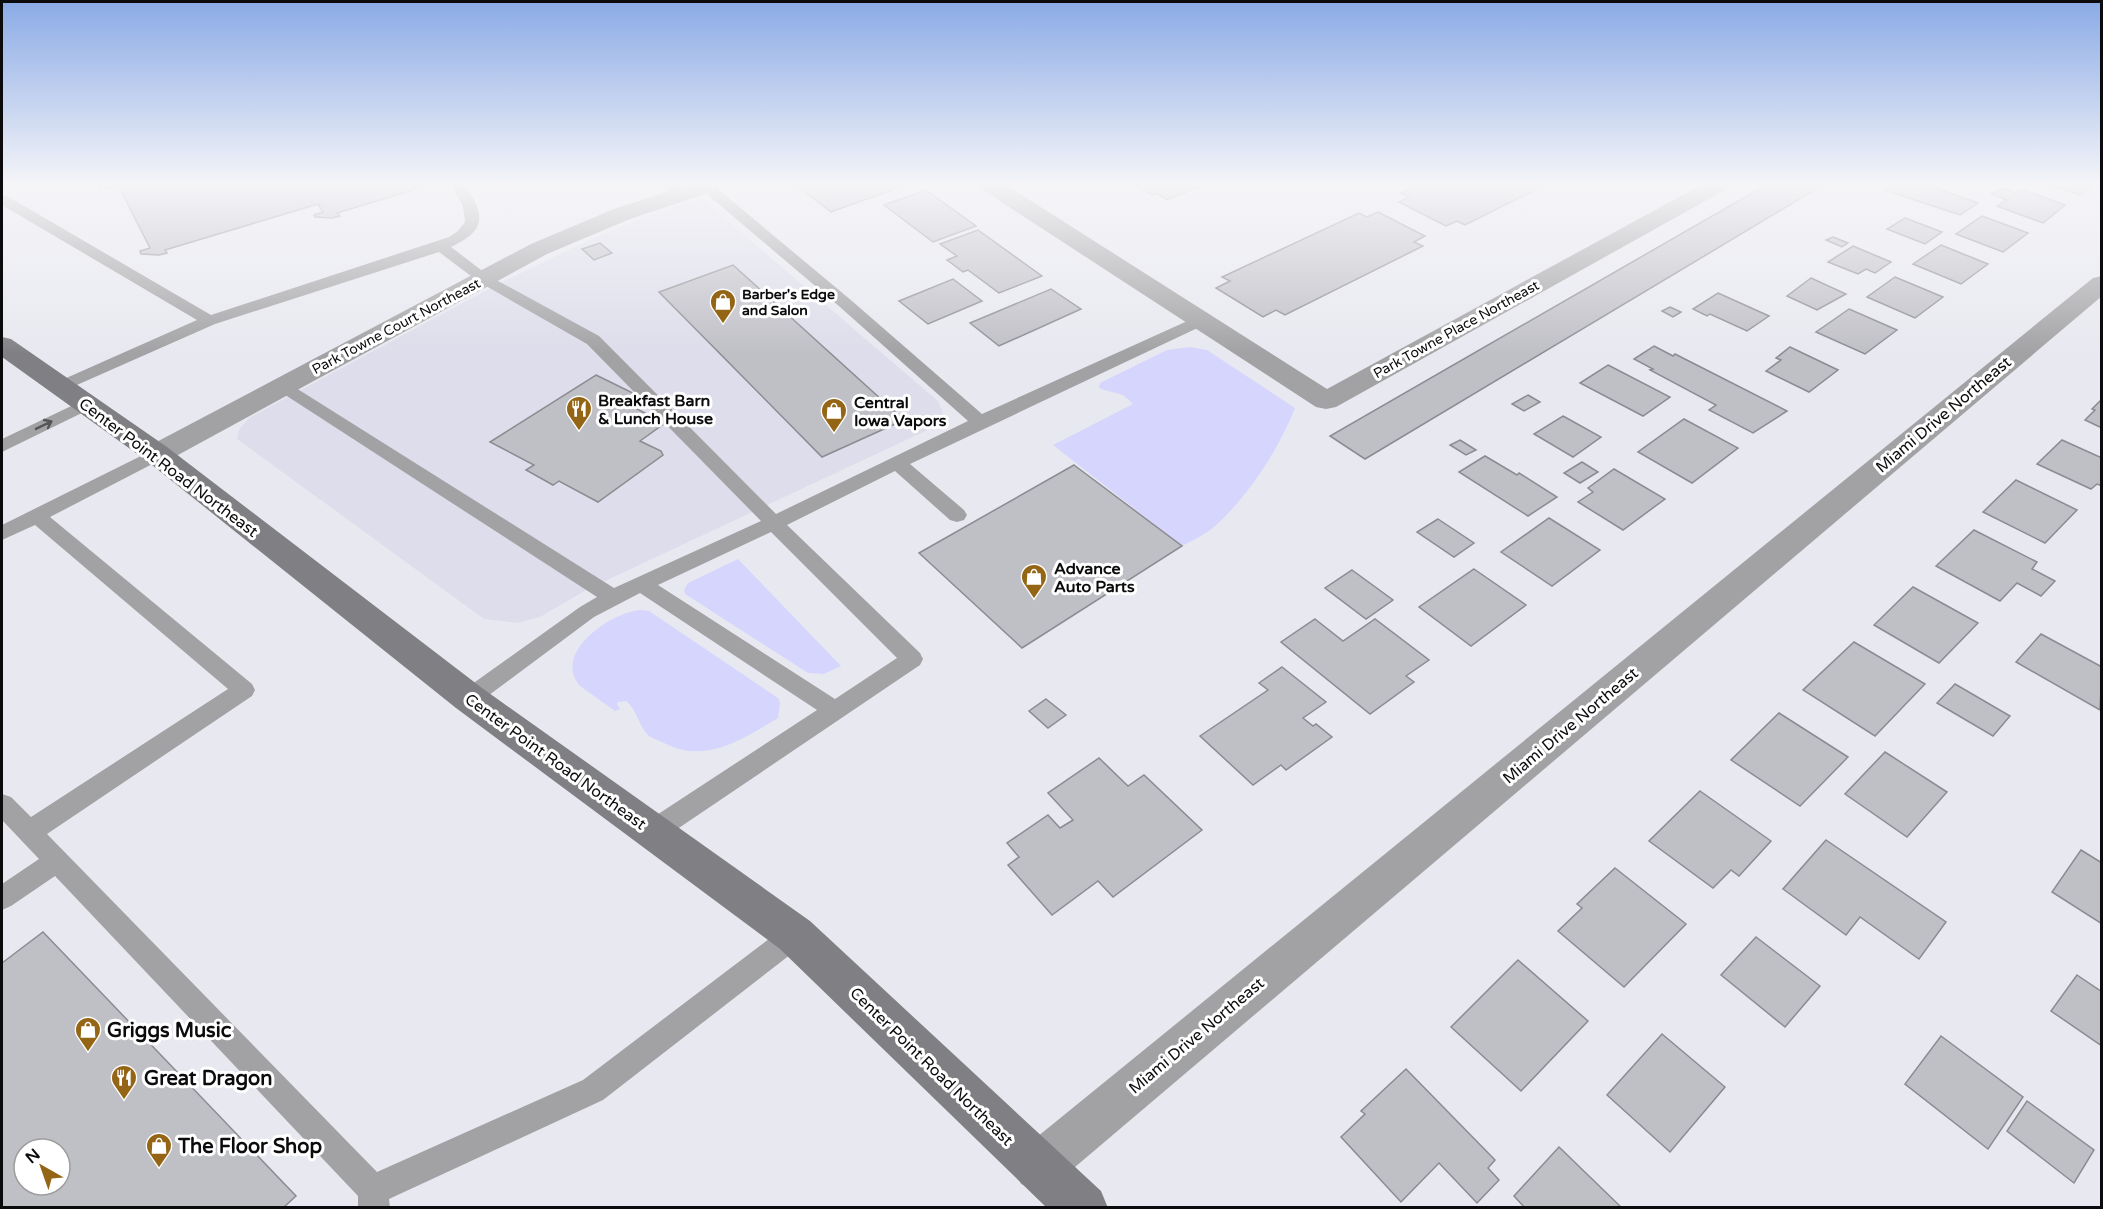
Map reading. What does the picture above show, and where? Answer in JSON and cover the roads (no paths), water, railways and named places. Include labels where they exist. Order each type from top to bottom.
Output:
[{"type":"main road","name":"Center Point Road Northeast","points":[[2,345],[157,454],[469,698],[795,935],[1084,1208]]},
{"type":"street","name":"Park Towne Court Northeast","points":[[157,454],[558,241]]},
{"type":"street","points":[[1078,241],[1200,321]]},
{"type":"street","name":"Park Towne Place Northeast","points":[[1200,321],[1326,400],[1614,241]]},
{"type":"street","name":"Miami Drive Northeast","points":[[1038,1167],[2102,283]]},
{"type":"lane","points":[[73,241],[209,321]]},
{"type":"lane","points":[[2,446],[74,396],[209,321],[452,241]]},
{"type":"lane","points":[[772,241],[981,422]]},
{"type":"lane","points":[[441,246],[484,279],[594,340],[774,523],[912,658],[652,832]]},
{"type":"lane","points":[[469,698],[587,612],[613,597],[1200,321]]},
{"type":"lane","points":[[282,387],[613,597]]},
{"type":"lane","points":[[2,532],[157,454]]},
{"type":"lane","points":[[898,464],[957,515]]},
{"type":"lane","points":[[29,832],[244,690],[36,515]]},
{"type":"lane","points":[[642,585],[834,710]]},
{"type":"lane","points":[[2,804],[374,1199],[593,1090],[795,935]]},
{"type":"lane","points":[[2,898],[57,861]]},
{"type":"place","name":"Barber's Edge and Salon","points":[[723,325]]},
{"type":"place","name":"Breakfast Barn & Lunch House","points":[[579,432]]},
{"type":"place","name":"Central Iowa Vapors","points":[[834,434]]},
{"type":"place","name":"Advance Auto Parts","points":[[1034,600]]},
{"type":"place","name":"Griggs Music","points":[[88,1053]]},
{"type":"place","name":"Great Dragon","points":[[124,1101]]},
{"type":"place","name":"The Floor Shop","points":[[159,1169]]}]
